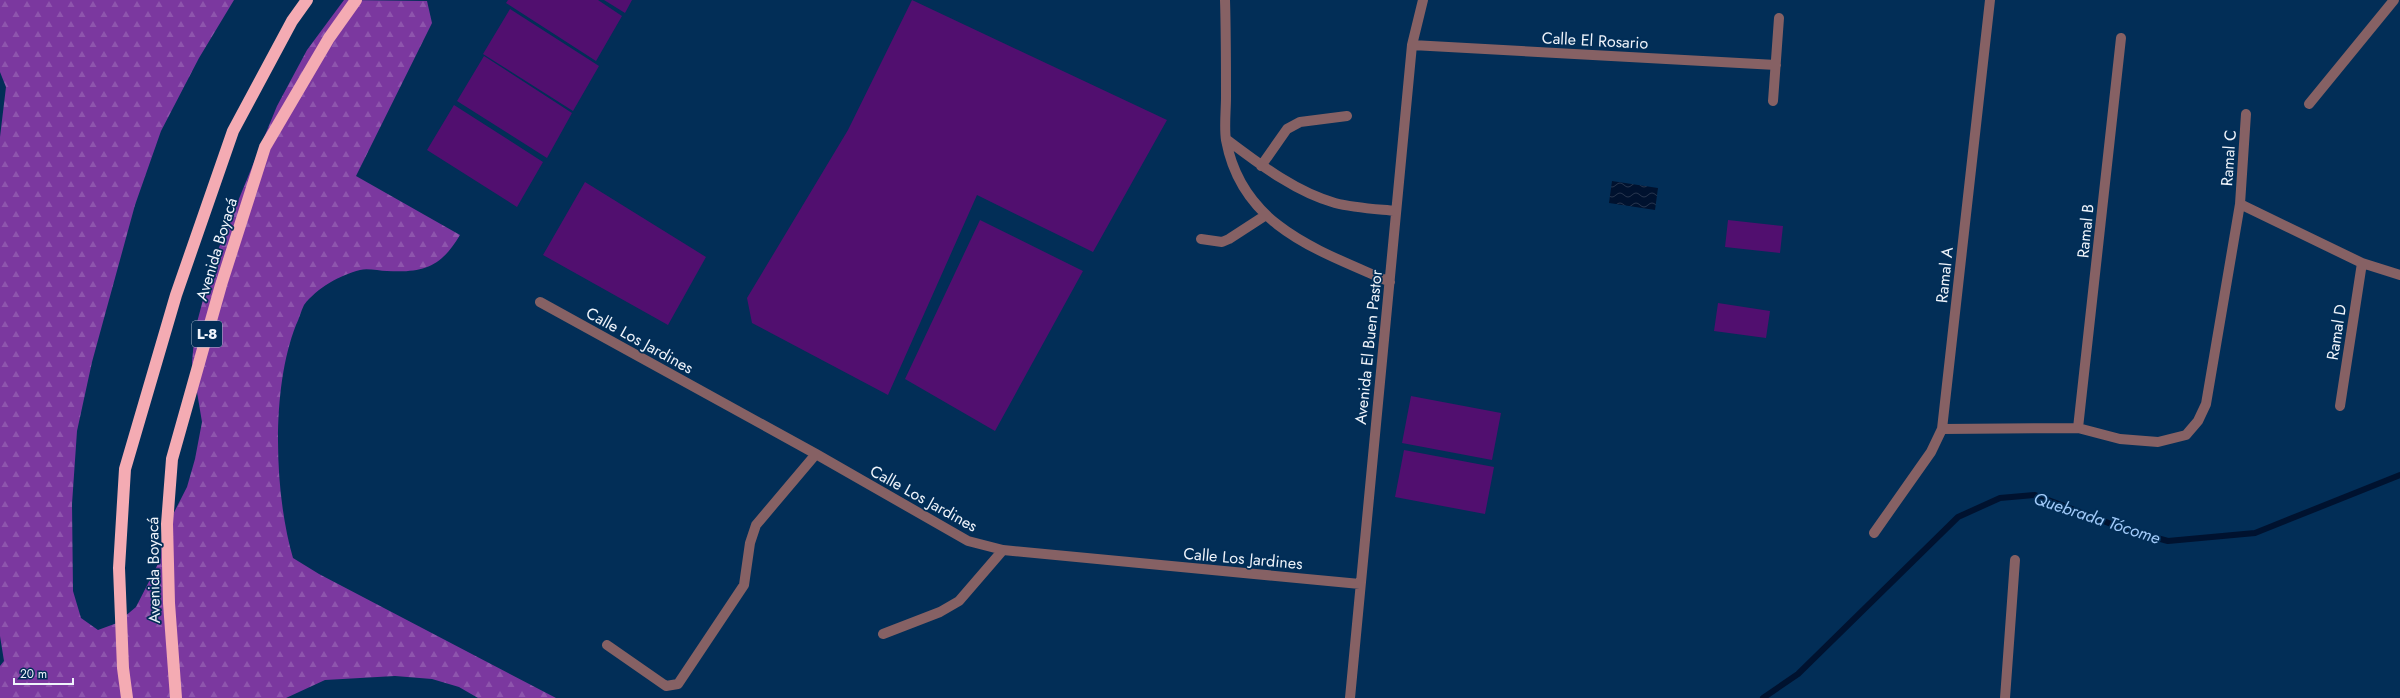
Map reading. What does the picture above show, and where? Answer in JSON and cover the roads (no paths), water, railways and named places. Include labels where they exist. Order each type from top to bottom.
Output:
[{"type":"highway","name":"Avenida Boyacá","points":[[127,698],[123,668],[119,568],[124,469],[176,295],[233,132],[292,21],[306,0]]},
{"type":"highway","name":"Avenida Boyacá","points":[[176,698],[168,603],[167,524],[172,459],[221,285],[265,147],[329,38],[356,0]]},
{"type":"street","points":[[1225,0],[1226,139],[1238,181],[1251,200],[1266,215],[1313,248],[1390,282]]},
{"type":"street","name":"Avenida El Buen Pastor","points":[[1350,698],[1412,45],[1423,0]]},
{"type":"street","name":"Ramal A","points":[[1874,533],[1931,452],[1942,429],[1990,0]]},
{"type":"street","points":[[2309,104],[2394,0]]},
{"type":"street","points":[[1772,101],[1779,18]]},
{"type":"street","name":"Ramal B","points":[[2078,428],[2121,38]]},
{"type":"street","name":"Calle El Rosario","points":[[1412,45],[1776,64]]},
{"type":"street","name":"Ramal C","points":[[1942,429],[2078,428],[2120,439],[2158,442],[2186,435],[2198,421],[2206,404],[2240,204],[2246,114]]},
{"type":"street","points":[[1261,166],[1288,129],[1300,122],[1347,116]]},
{"type":"street","points":[[1226,139],[1261,166],[1299,188],[1334,203],[1396,211]]},
{"type":"street","points":[[2240,204],[2362,263],[2400,275]]},
{"type":"street","points":[[1201,239],[1222,242],[1266,215]]},
{"type":"street","name":"Ramal D","points":[[2340,406],[2362,263]]},
{"type":"street","name":"Calle Los Jardines","points":[[540,302],[816,454],[968,541],[1002,550],[1360,584]]},
{"type":"street","points":[[607,645],[666,686],[678,684],[744,585],[750,543],[756,525],[816,454]]},
{"type":"street","points":[[884,634],[940,612],[959,602],[1002,550]]},
{"type":"street","points":[[2005,698],[2014,560]]},
{"type":"water","points":[[1612,181],[1658,188],[1655,210],[1609,203]]},
{"type":"waterway","name":"Quebrada Tócome","points":[[1763,698],[1798,674],[1958,517],[2000,498],[2035,495],[2127,530],[2168,541],[2255,533],[2400,475]]}]
